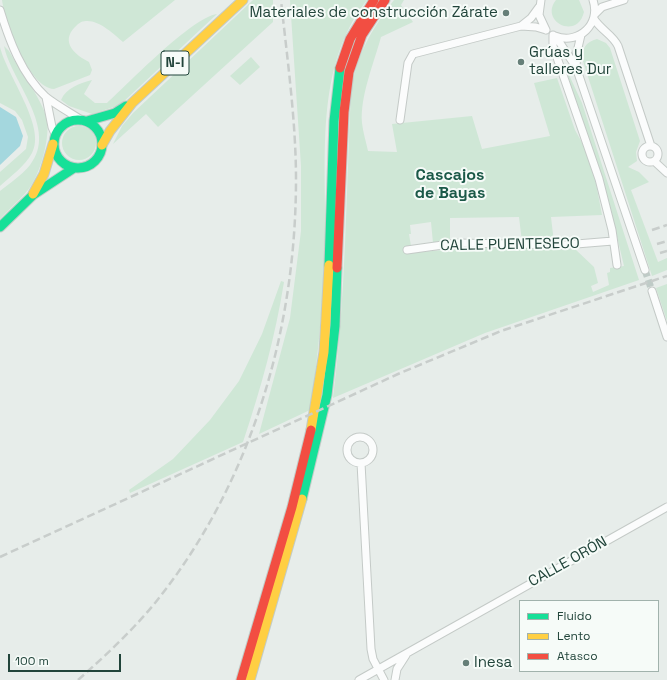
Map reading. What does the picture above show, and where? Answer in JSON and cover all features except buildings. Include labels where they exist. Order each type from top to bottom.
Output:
[{"type":"main road","name":"N-I","points":[[102,145],[110,131],[132,103],[243,0]]},
{"type":"main road","points":[[241,680],[294,498],[316,402],[327,311],[335,112],[338,79],[351,36],[374,0]]},
{"type":"main road","points":[[250,680],[310,472],[328,388],[335,326],[344,112],[349,72],[362,35],[385,0]]},
{"type":"main road","name":"N-I","points":[[83,120],[115,113],[132,103]]},
{"type":"main road","points":[[0,227],[33,195],[74,168],[83,167],[95,161],[100,154],[102,145],[98,131],[83,120],[65,123],[55,137],[44,174],[33,195]]},
{"type":"main road","points":[[55,137],[54,149],[58,158],[65,164],[74,168]]},
{"type":"street","points":[[593,0],[594,17],[604,32],[612,37],[618,46],[648,138],[648,147]]},
{"type":"street","points":[[576,67],[577,47],[582,34],[594,17],[602,8],[624,0]]},
{"type":"street","points":[[521,26],[531,18],[539,3]]},
{"type":"street","points":[[539,3],[541,23],[546,30],[554,36],[576,67],[645,270]]},
{"type":"street","points":[[0,10],[6,31],[24,68],[46,97],[83,120]]},
{"type":"street","points":[[400,120],[408,63],[413,54],[521,26],[536,27],[546,30]]},
{"type":"street","points":[[554,36],[572,38],[582,34],[604,32]]},
{"type":"street","points":[[554,36],[553,46],[599,179],[614,241],[617,265]]},
{"type":"street","points":[[46,97],[55,137]]},
{"type":"street","points":[[656,162],[658,153],[656,148],[648,147],[642,152],[642,157],[646,161],[656,162],[667,173]]},
{"type":"street","name":"CALLE PUENTESECO","points":[[407,250],[457,243],[564,245],[614,241]]},
{"type":"street","points":[[652,291],[667,337]]},
{"type":"street","points":[[361,463],[371,649],[378,669],[384,680]]},
{"type":"street","name":"CALLE ORÓN","points":[[359,680],[667,507]]},
{"type":"street","name":"CALLE ORÓN","points":[[395,680],[397,669],[407,653]]},
{"type":"green space","points":[[2,0],[175,0],[123,42],[106,28],[91,21],[78,24],[71,33],[69,43],[74,52],[89,62],[92,70],[90,75],[54,89],[45,86],[36,78],[27,66],[13,38]]},
{"type":"green space","points":[[253,0],[273,0],[273,22],[158,127],[146,114],[113,144],[122,126],[133,113]]},
{"type":"green space","points":[[290,0],[367,0],[350,27],[338,55],[326,117],[325,243],[323,285],[318,347],[310,410],[259,434],[290,318],[301,231],[301,166]]},
{"type":"green space","points":[[394,0],[404,0],[401,5],[413,22],[381,37],[363,102],[362,123],[368,151],[397,152],[392,124],[472,116],[482,149],[550,136],[534,83],[557,78],[575,130],[585,148],[595,178],[602,215],[551,217],[554,243],[522,242],[519,217],[450,218],[450,239],[433,243],[431,222],[410,225],[411,234],[409,234],[411,246],[406,247],[408,253],[468,248],[575,249],[594,267],[598,283],[591,286],[593,292],[609,285],[607,273],[610,272],[610,268],[624,266],[610,207],[564,64],[582,103],[639,280],[485,333],[333,398],[341,321],[351,91],[357,65],[366,43],[378,22]]},
{"type":"green space","points":[[556,0],[579,0],[584,12],[580,21],[574,25],[568,26],[561,25],[556,21],[552,15],[552,8]]},
{"type":"green space","points":[[217,14],[120,105],[92,114],[69,106],[61,100],[70,89],[78,84],[92,80],[84,94],[95,103],[107,103],[160,52],[177,38],[192,26]]},
{"type":"green space","points":[[597,39],[606,43],[610,48],[640,141],[636,152],[637,161],[628,167],[639,172],[649,182],[631,190],[658,262],[667,258],[667,270],[652,276],[582,58],[583,51],[588,43]]},
{"type":"green space","points":[[4,46],[9,51],[41,104],[45,113],[48,128],[43,156],[32,183],[25,194],[0,219],[0,191],[20,176],[30,165],[37,151],[39,136],[36,121],[30,105],[8,60]]},
{"type":"green space","points":[[0,47],[30,115],[34,129],[35,142],[32,153],[26,162],[0,186],[0,172],[26,149],[28,137],[22,120],[15,111],[0,103]]},
{"type":"green space","points":[[251,57],[260,67],[240,85],[230,76]]},
{"type":"green space","points":[[76,126],[82,126],[86,127],[93,133],[96,143],[95,150],[89,157],[82,160],[76,160],[72,159],[65,153],[62,146],[62,140],[63,136],[69,129]]},
{"type":"green space","points":[[281,281],[284,282],[272,343],[262,382],[243,442],[130,493],[129,490],[173,459],[210,420],[239,381],[262,334]]},
{"type":"green space","points":[[667,284],[667,321],[656,288]]},
{"type":"water","points":[[0,107],[16,117],[23,136],[20,146],[0,165]]},
{"type":"tunnel","points":[[645,270],[652,291]]},
{"type":"railway","points":[[78,680],[137,623],[155,603],[189,557],[218,508],[242,457],[262,403],[277,349],[287,293],[294,236],[296,157],[291,89],[281,0]]},
{"type":"railway","points":[[652,230],[667,225]]},
{"type":"railway","points":[[657,244],[667,241]]},
{"type":"railway","points":[[660,253],[667,251]]},
{"type":"railway","points":[[0,557],[398,374],[501,331],[667,276]]},
{"type":"traffic: fast","points":[[329,265],[334,121],[340,68]]},
{"type":"traffic: fast","points":[[87,121],[115,113],[126,106]]},
{"type":"traffic: fast","points":[[73,120],[83,120],[95,127],[102,139],[102,144],[102,149],[95,161],[83,168],[73,168],[65,164],[58,157],[54,149],[54,139],[58,131],[65,124],[73,120]]},
{"type":"traffic: fast","points":[[0,227],[33,195],[74,168]]},
{"type":"traffic: fast","points":[[302,499],[327,395],[335,326],[337,268]]},
{"type":"traffic: slow","points":[[102,145],[110,131],[132,103],[243,0]]},
{"type":"traffic: slow","points":[[33,194],[44,174],[53,144]]},
{"type":"traffic: slow","points":[[311,430],[324,352],[329,265]]},
{"type":"traffic: slow","points":[[250,680],[302,499]]},
{"type":"traffic: jam","points":[[340,68],[350,39],[374,0]]},
{"type":"traffic: jam","points":[[337,268],[344,112],[349,72],[362,35],[385,0]]},
{"type":"traffic: jam","points":[[241,680],[292,507],[311,430]]},
{"type":"place","name":"Materiales de construcción Zárate","points":[[506,13]]},
{"type":"place","name":"Grúas y talleres Dur","points":[[521,62]]},
{"type":"place","name":"Inesa","points":[[466,663]]},
{"type":"district","name":"Cascajos de Bayas","points":[[450,185]]}]
